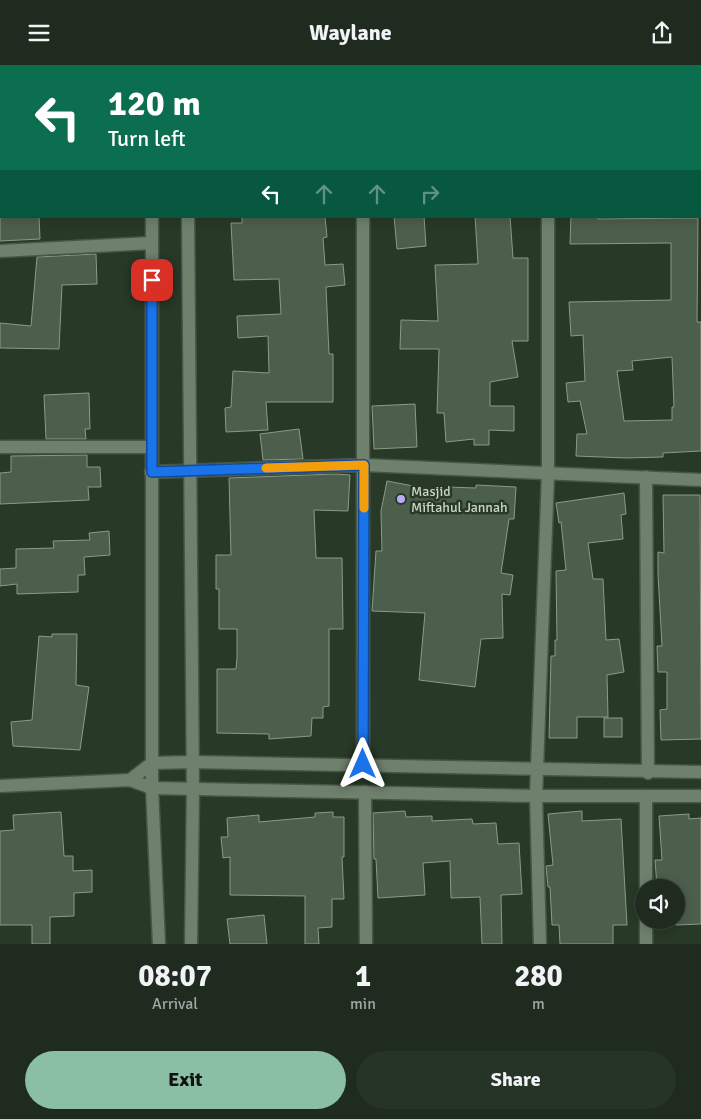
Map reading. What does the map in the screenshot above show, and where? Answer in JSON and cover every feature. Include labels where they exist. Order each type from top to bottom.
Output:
[{"type":"street","points":[[152,217],[152,788],[159,944]]},
{"type":"street","points":[[188,217],[193,762],[191,944]]},
{"type":"street","points":[[363,217],[363,764]]},
{"type":"street","points":[[540,944],[536,796],[548,474],[548,217]]},
{"type":"street","points":[[0,251],[152,243]]},
{"type":"street","points":[[2,447],[152,447]]},
{"type":"street","points":[[152,472],[364,465],[701,480]]},
{"type":"street","points":[[646,477],[648,773]]},
{"type":"street","points":[[130,781],[152,763],[193,762],[363,764],[648,773],[701,772]]},
{"type":"street","points":[[0,786],[130,781],[152,788],[536,796],[701,796]]},
{"type":"street","points":[[365,792],[366,944]]},
{"type":"street","points":[[646,797],[646,879]]},
{"type":"street","points":[[646,929],[646,944]]},
{"type":"building","points":[[0,217],[39,217],[40,239],[0,241]]},
{"type":"building","points":[[242,217],[325,217],[327,237],[323,238],[325,265],[343,264],[345,285],[326,287],[329,354],[333,354],[333,402],[266,402],[268,430],[226,432],[225,408],[231,407],[233,371],[269,373],[268,336],[238,338],[237,316],[281,314],[279,279],[234,280],[231,223],[242,223]]},
{"type":"building","points":[[394,217],[424,217],[426,246],[397,249]]},
{"type":"building","points":[[475,217],[510,217],[513,258],[528,258],[528,341],[512,341],[518,377],[490,382],[490,406],[514,406],[514,431],[489,430],[489,445],[474,445],[474,439],[446,442],[444,413],[437,413],[439,349],[400,349],[401,320],[438,321],[435,265],[478,264]]},
{"type":"building","points":[[571,217],[598,217],[598,219],[698,218],[697,322],[701,322],[701,451],[663,453],[663,457],[576,456],[577,434],[587,434],[580,401],[568,402],[566,383],[585,381],[583,335],[571,336],[569,302],[671,300],[671,243],[570,244]],"holes":[[[672,357],[674,407],[672,407],[672,420],[624,421],[617,371],[633,370],[632,361]]]},
{"type":"building","points":[[96,254],[97,284],[62,285],[59,349],[0,348],[0,323],[31,326],[37,257]]},
{"type":"building","points":[[89,393],[90,429],[85,429],[86,439],[46,439],[44,395]]},
{"type":"building","points":[[415,404],[417,447],[374,449],[372,406]]},
{"type":"building","points":[[299,429],[303,459],[263,460],[260,434]]},
{"type":"building","points":[[87,455],[87,467],[100,467],[101,487],[88,487],[89,500],[0,504],[0,473],[11,472],[11,456]]},
{"type":"building","points":[[350,475],[348,511],[314,510],[316,558],[342,558],[343,629],[329,629],[329,706],[323,707],[323,718],[312,718],[311,736],[269,739],[269,734],[217,733],[217,669],[236,669],[237,657],[237,629],[219,629],[219,589],[216,589],[216,555],[231,555],[229,478]]},
{"type":"building","points":[[387,481],[446,490],[447,487],[476,488],[476,485],[516,487],[514,519],[509,519],[501,573],[513,575],[510,595],[502,594],[503,638],[481,639],[475,687],[419,680],[425,613],[372,611],[376,551],[382,551],[381,511]]},
{"type":"building","points":[[624,493],[626,514],[621,515],[623,539],[588,543],[593,579],[603,579],[606,640],[619,639],[624,672],[607,675],[608,717],[577,717],[577,738],[549,738],[551,656],[555,656],[555,640],[557,640],[556,571],[566,570],[561,522],[559,523],[556,503]]},
{"type":"building","points":[[663,495],[700,495],[701,739],[661,740],[660,710],[667,709],[667,672],[658,672],[657,646],[662,646],[658,552],[664,553]]},
{"type":"building","points":[[109,531],[110,555],[84,557],[85,575],[78,575],[78,592],[17,594],[17,584],[0,586],[0,569],[16,568],[16,549],[54,548],[53,541],[90,540],[89,533]]},
{"type":"building","points":[[52,634],[77,634],[76,685],[89,687],[80,750],[13,746],[11,722],[32,720],[39,636],[52,637]]},
{"type":"building","points":[[604,718],[622,718],[622,737],[604,737]]},
{"type":"building","points":[[405,811],[406,817],[432,816],[432,821],[472,819],[473,824],[496,823],[498,844],[519,843],[522,894],[501,895],[502,944],[482,944],[480,897],[451,898],[450,861],[423,863],[425,895],[378,898],[376,859],[374,859],[373,813]]},
{"type":"building","points":[[582,811],[582,821],[621,819],[627,925],[613,925],[613,944],[560,944],[559,925],[552,925],[550,887],[548,887],[546,866],[553,865],[548,814]]},
{"type":"building","points":[[61,812],[64,856],[73,856],[73,871],[92,870],[92,892],[74,893],[74,916],[50,917],[50,944],[32,944],[32,925],[0,925],[0,831],[14,830],[13,815]]},
{"type":"building","points":[[333,812],[333,817],[344,817],[344,857],[342,857],[344,899],[332,899],[332,927],[318,928],[319,944],[305,944],[305,896],[230,895],[230,857],[223,858],[221,837],[228,837],[227,818],[259,815],[259,822],[315,817],[315,813]]},
{"type":"building","points":[[689,814],[689,819],[701,818],[701,924],[685,925],[685,879],[656,879],[655,860],[662,860],[659,816]]},
{"type":"building","points":[[264,915],[267,944],[230,944],[227,919]]},
{"type":"slow traffic","points":[[266,468],[364,465],[364,508]]},
{"type":"place","name":"Masjid Miftahul Jannah","points":[[401,499]]},
{"type":"route","points":[[152,280],[152,472],[364,465],[363,764]]}]
